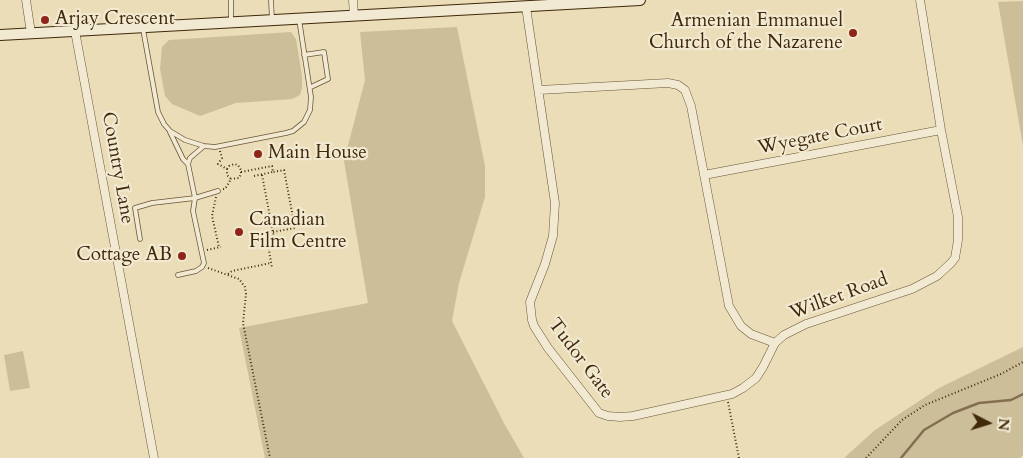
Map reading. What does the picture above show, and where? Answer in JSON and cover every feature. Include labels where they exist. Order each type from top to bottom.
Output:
[{"type":"main road","points":[[0,34],[143,28],[640,0]]},
{"type":"street","points":[[26,0],[31,33]]},
{"type":"street","points":[[353,0],[354,16]]},
{"type":"street","name":"Wilket Road","points":[[539,90],[657,83],[678,84],[684,90],[688,96],[729,306],[741,326],[751,334],[775,343],[784,335],[806,324],[912,289],[937,276],[955,258],[959,231],[920,0]]},
{"type":"street","name":"Tudor Gate","points":[[526,7],[555,203],[553,236],[545,264],[530,302],[532,320],[540,336],[599,413],[608,416],[633,416],[726,395],[743,388],[756,378],[764,367],[775,343]]},
{"type":"street","name":"Country Lane","points":[[75,31],[154,458]]},
{"type":"street","name":"Wyegate Court","points":[[704,175],[941,130]]},
{"type":"lane","points":[[231,0],[231,23]]},
{"type":"lane","points":[[270,0],[272,20]]},
{"type":"lane","points":[[170,131],[185,140],[204,146],[219,146],[293,131],[304,122],[310,110],[311,87],[299,19]]},
{"type":"lane","points":[[143,28],[158,112],[170,131],[183,160],[188,164]]},
{"type":"lane","points":[[304,55],[324,52],[328,79],[311,87]]},
{"type":"lane","points":[[178,275],[196,271],[204,263],[193,211],[195,198],[188,164],[190,158],[204,146]]},
{"type":"lane","points":[[140,239],[135,208],[195,198],[216,191]]},
{"type":"path","points":[[219,146],[222,158],[218,164],[227,169]]},
{"type":"path","points":[[231,164],[238,165],[241,172],[239,178],[231,179],[227,175],[227,169],[231,164]]},
{"type":"path","points":[[241,172],[272,166],[273,172]]},
{"type":"path","points":[[254,176],[284,170],[295,228],[273,232]]},
{"type":"path","points":[[262,175],[275,243],[268,244],[272,268]]},
{"type":"path","points":[[202,251],[220,247],[212,216],[216,202],[216,191],[225,189],[231,179]]},
{"type":"path","points":[[204,263],[208,268],[239,279],[245,287],[243,323],[270,458]]},
{"type":"path","points":[[228,274],[232,271],[271,263]]},
{"type":"path","points":[[866,458],[902,420],[925,405],[1001,374],[1023,362]]},
{"type":"path","points":[[726,395],[739,458]]},
{"type":"shaded area","points":[[1023,1],[1023,146],[998,2]]},
{"type":"shaded area","points":[[457,27],[485,166],[485,197],[459,283],[452,321],[524,458],[265,458],[239,328],[368,303],[344,161],[365,80],[360,32]]},
{"type":"shaded area","points":[[291,32],[296,39],[302,76],[300,95],[292,99],[236,103],[200,116],[172,104],[165,96],[160,69],[162,47],[169,40]]},
{"type":"shaded area","points":[[1023,347],[1023,455],[1020,458],[844,458],[875,430],[939,388]]},
{"type":"shaded area","points":[[23,351],[30,388],[10,391],[4,355]]},
{"type":"waterway","points":[[901,458],[924,430],[953,413],[979,403],[1011,400],[1023,394]]},
{"type":"place","name":"Arjay Crescent","points":[[45,20]]},
{"type":"place","name":"Armenian Emmanuel Church of the Nazarene","points":[[853,33]]},
{"type":"place","name":"Main House","points":[[258,154]]},
{"type":"place","name":"Canadian Film Centre","points":[[239,232]]},
{"type":"place","name":"Cottage AB","points":[[182,256]]}]
